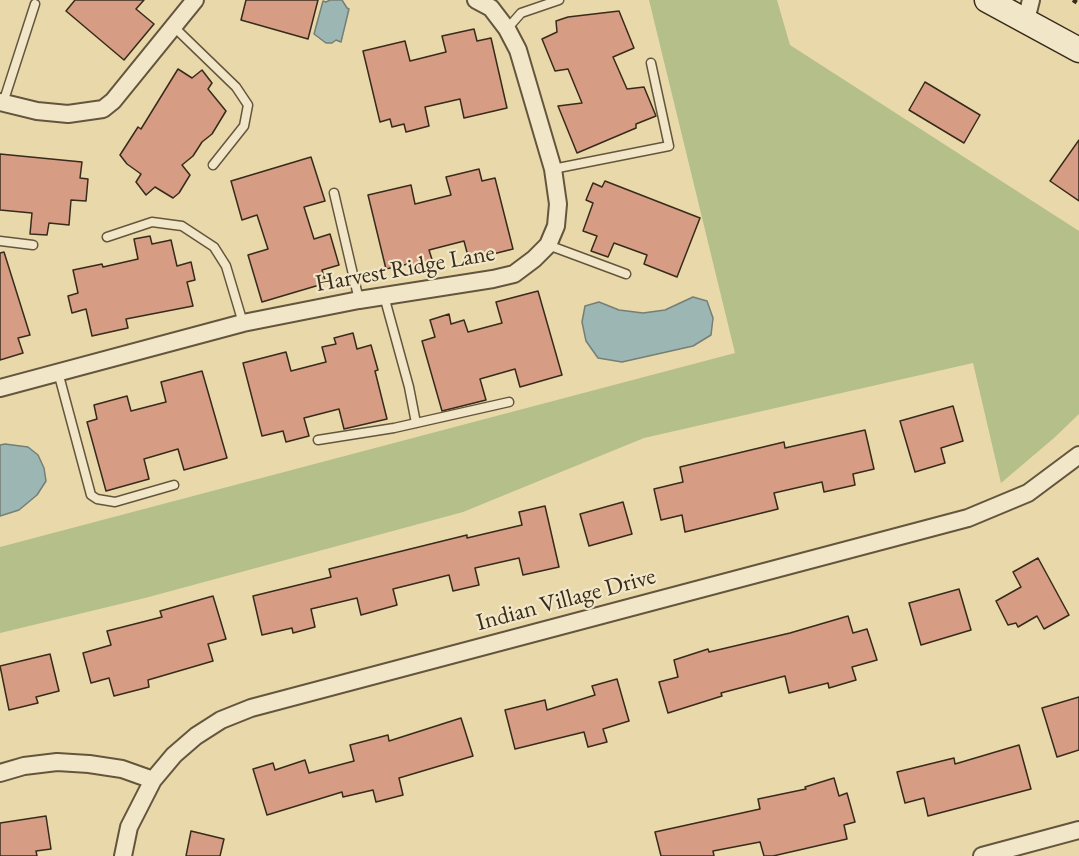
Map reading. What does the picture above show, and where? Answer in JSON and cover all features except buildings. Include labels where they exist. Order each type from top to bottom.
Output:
[{"type":"main road","points":[[987,0],[1028,10],[1079,51]]},
{"type":"street","points":[[2,102],[37,111],[68,114],[103,109],[113,101],[148,55],[195,0]]},
{"type":"street","points":[[476,0],[491,8],[507,29],[518,50],[553,169],[558,204],[556,226],[548,245]]},
{"type":"street","name":"Harvest Ridge Lane","points":[[0,388],[243,323],[359,300],[514,274],[548,245]]},
{"type":"street","name":"Indian Village Drive","points":[[123,856],[129,827],[153,780],[174,755],[196,736],[221,720],[251,708],[968,518],[1028,493],[1079,455]]},
{"type":"street","points":[[0,773],[24,766],[57,762],[122,769],[153,780]]},
{"type":"street","points":[[982,856],[1079,830]]},
{"type":"lane","points":[[507,29],[521,13],[559,0]]},
{"type":"lane","points":[[2,102],[35,4]]},
{"type":"lane","points":[[174,27],[236,87],[248,105],[244,126],[213,165]]},
{"type":"lane","points":[[553,169],[669,146],[651,63]]},
{"type":"lane","points":[[334,193],[359,300]]},
{"type":"lane","points":[[107,237],[152,222],[182,226],[214,247],[226,266],[243,323]]},
{"type":"lane","points":[[0,241],[33,245]]},
{"type":"lane","points":[[548,245],[626,274]]},
{"type":"lane","points":[[384,296],[416,423]]},
{"type":"lane","points":[[58,372],[91,495],[97,499],[116,502],[174,485]]},
{"type":"lane","points":[[318,440],[416,423],[509,402]]},
{"type":"path","points":[[1073,0],[1079,3]]},
{"type":"green space","points":[[649,0],[777,0],[790,45],[1079,231],[1079,414],[1001,483],[973,363],[644,438],[463,512],[145,598],[0,633],[0,547],[735,353]]},
{"type":"water","points":[[342,0],[349,9],[341,42],[336,40],[326,43],[314,34],[323,1]]},
{"type":"water","points":[[693,297],[707,301],[713,318],[711,335],[693,346],[622,362],[598,358],[586,341],[582,322],[585,306],[599,302],[619,310],[643,313],[665,310]]},
{"type":"water","points":[[0,445],[28,447],[38,455],[44,468],[46,481],[37,495],[19,510],[0,516]]}]
